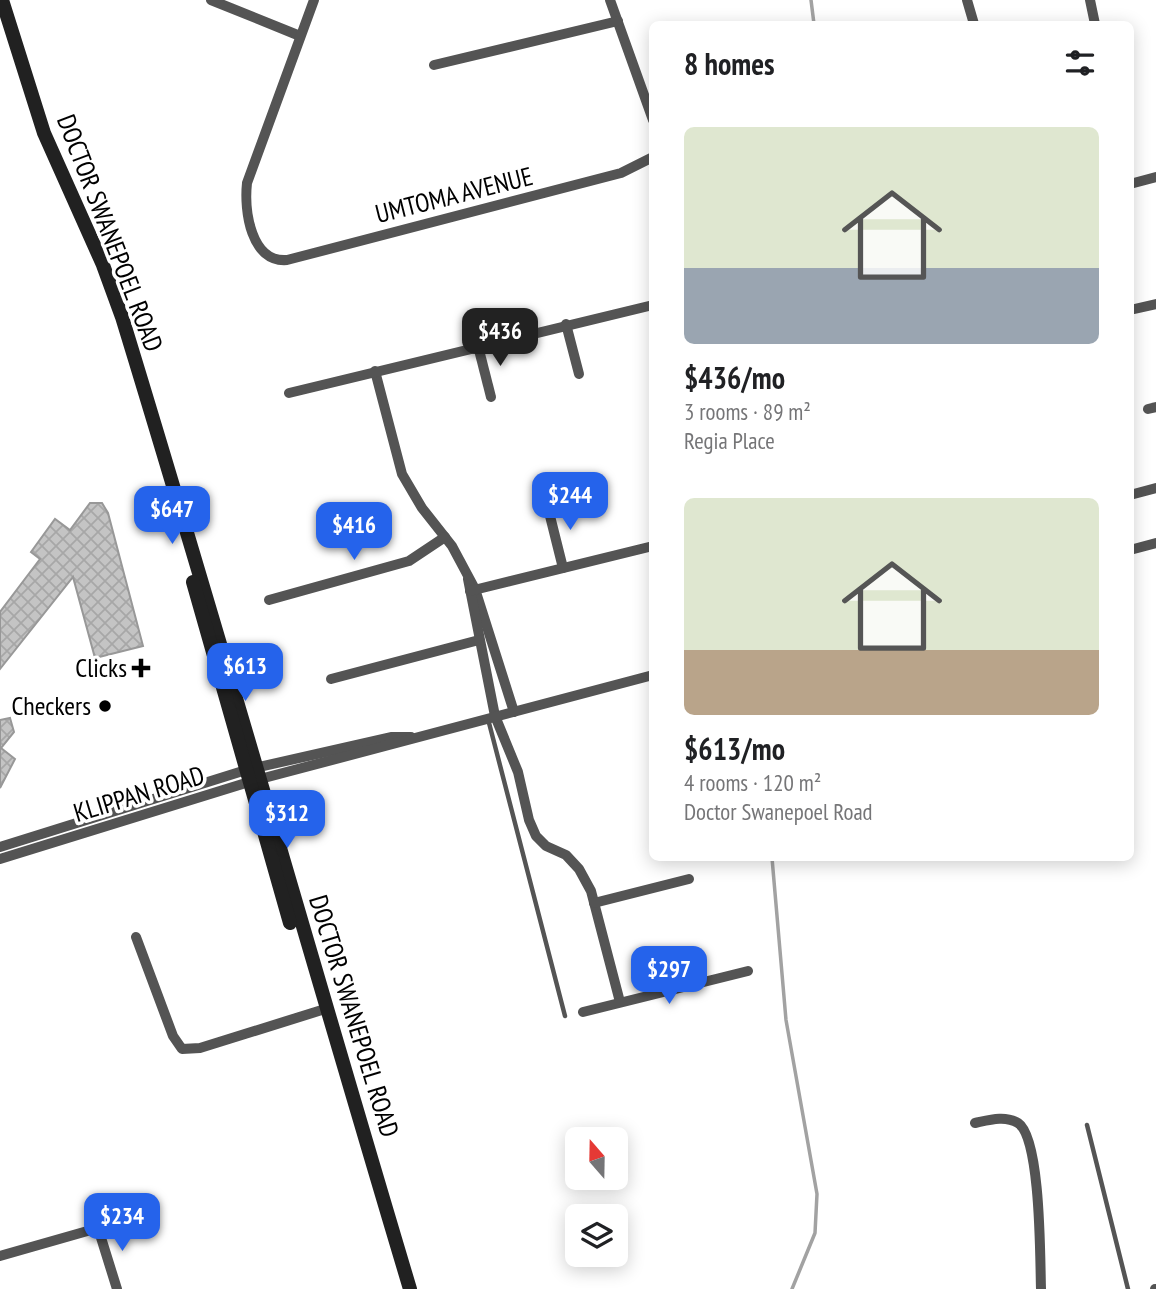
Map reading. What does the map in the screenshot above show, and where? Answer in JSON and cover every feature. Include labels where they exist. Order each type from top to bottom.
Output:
[{"type":"main road","name":"DOCTOR SWANEPOEL ROAD","points":[[2,0],[44,133],[103,265],[122,317],[401,1289]]},
{"type":"main road","name":"DOCTOR SWANEPOEL ROAD","points":[[0,12],[40,135],[97,265],[125,342],[253,775]]},
{"type":"main road","name":"DOCTOR SWANEPOEL ROAD","points":[[321,1010],[410,1289]]},
{"type":"street","points":[[211,0],[300,36],[314,0]]},
{"type":"street","points":[[610,0],[649,109]]},
{"type":"street","points":[[967,0],[973,21]]},
{"type":"street","points":[[1090,0],[1094,21]]},
{"type":"street","points":[[434,65],[618,21]]},
{"type":"street","name":"UMTOMA AVENUE","points":[[300,36],[247,183],[247,213],[263,254],[279,260],[621,173],[649,159]]},
{"type":"street","points":[[1134,183],[1156,177]]},
{"type":"street","points":[[1134,309],[1156,304]]},
{"type":"street","points":[[289,393],[649,305]]},
{"type":"street","points":[[566,324],[579,374]]},
{"type":"street","points":[[478,346],[491,397]]},
{"type":"street","points":[[375,371],[402,474],[461,559],[514,712]]},
{"type":"street","points":[[1134,494],[1156,488]]},
{"type":"street","points":[[547,504],[563,568]]},
{"type":"street","points":[[269,600],[409,561],[445,537]]},
{"type":"street","points":[[1134,549],[1156,544]]},
{"type":"street","points":[[472,590],[649,547]]},
{"type":"street","points":[[472,590],[491,717],[518,772],[536,836],[546,846],[566,855],[579,869],[594,904],[620,1002]]},
{"type":"street","points":[[331,679],[479,640]]},
{"type":"street","name":"KLIPPAN ROAD","points":[[0,848],[392,737],[412,737],[649,676]]},
{"type":"street","name":"KLIPPAN ROAD","points":[[0,859],[253,775]]},
{"type":"street","points":[[594,904],[689,879]]},
{"type":"street","points":[[136,937],[173,1036],[182,1049],[200,1048],[321,1010]]},
{"type":"street","points":[[583,1012],[748,971]]},
{"type":"street","points":[[975,1122],[1007,1118],[1017,1122],[1027,1133],[1034,1159],[1041,1289]]},
{"type":"street","points":[[0,1256],[127,1220]]},
{"type":"street","points":[[98,1228],[115,1289]]},
{"type":"lane","points":[[491,717],[565,1016]]},
{"type":"lane","points":[[56,830],[69,837]]},
{"type":"lane","points":[[12,844],[13,856]]},
{"type":"lane","points":[[1087,1125],[1128,1289]]},
{"type":"building","points":[[90,503],[102,503],[108,513],[143,646],[95,658],[73,577],[0,669],[0,612],[40,559],[31,552],[55,519],[70,530]]},
{"type":"building","points":[[10,718],[14,732],[1,748],[15,759],[0,788],[0,720]]},
{"type":"waterway","points":[[811,0],[814,21]]},
{"type":"waterway","points":[[772,861],[786,1020],[817,1194],[815,1233],[792,1289]]},
{"type":"place","name":"Clicks","points":[[141,668]]},
{"type":"place","name":"Checkers","points":[[105,706]]}]
